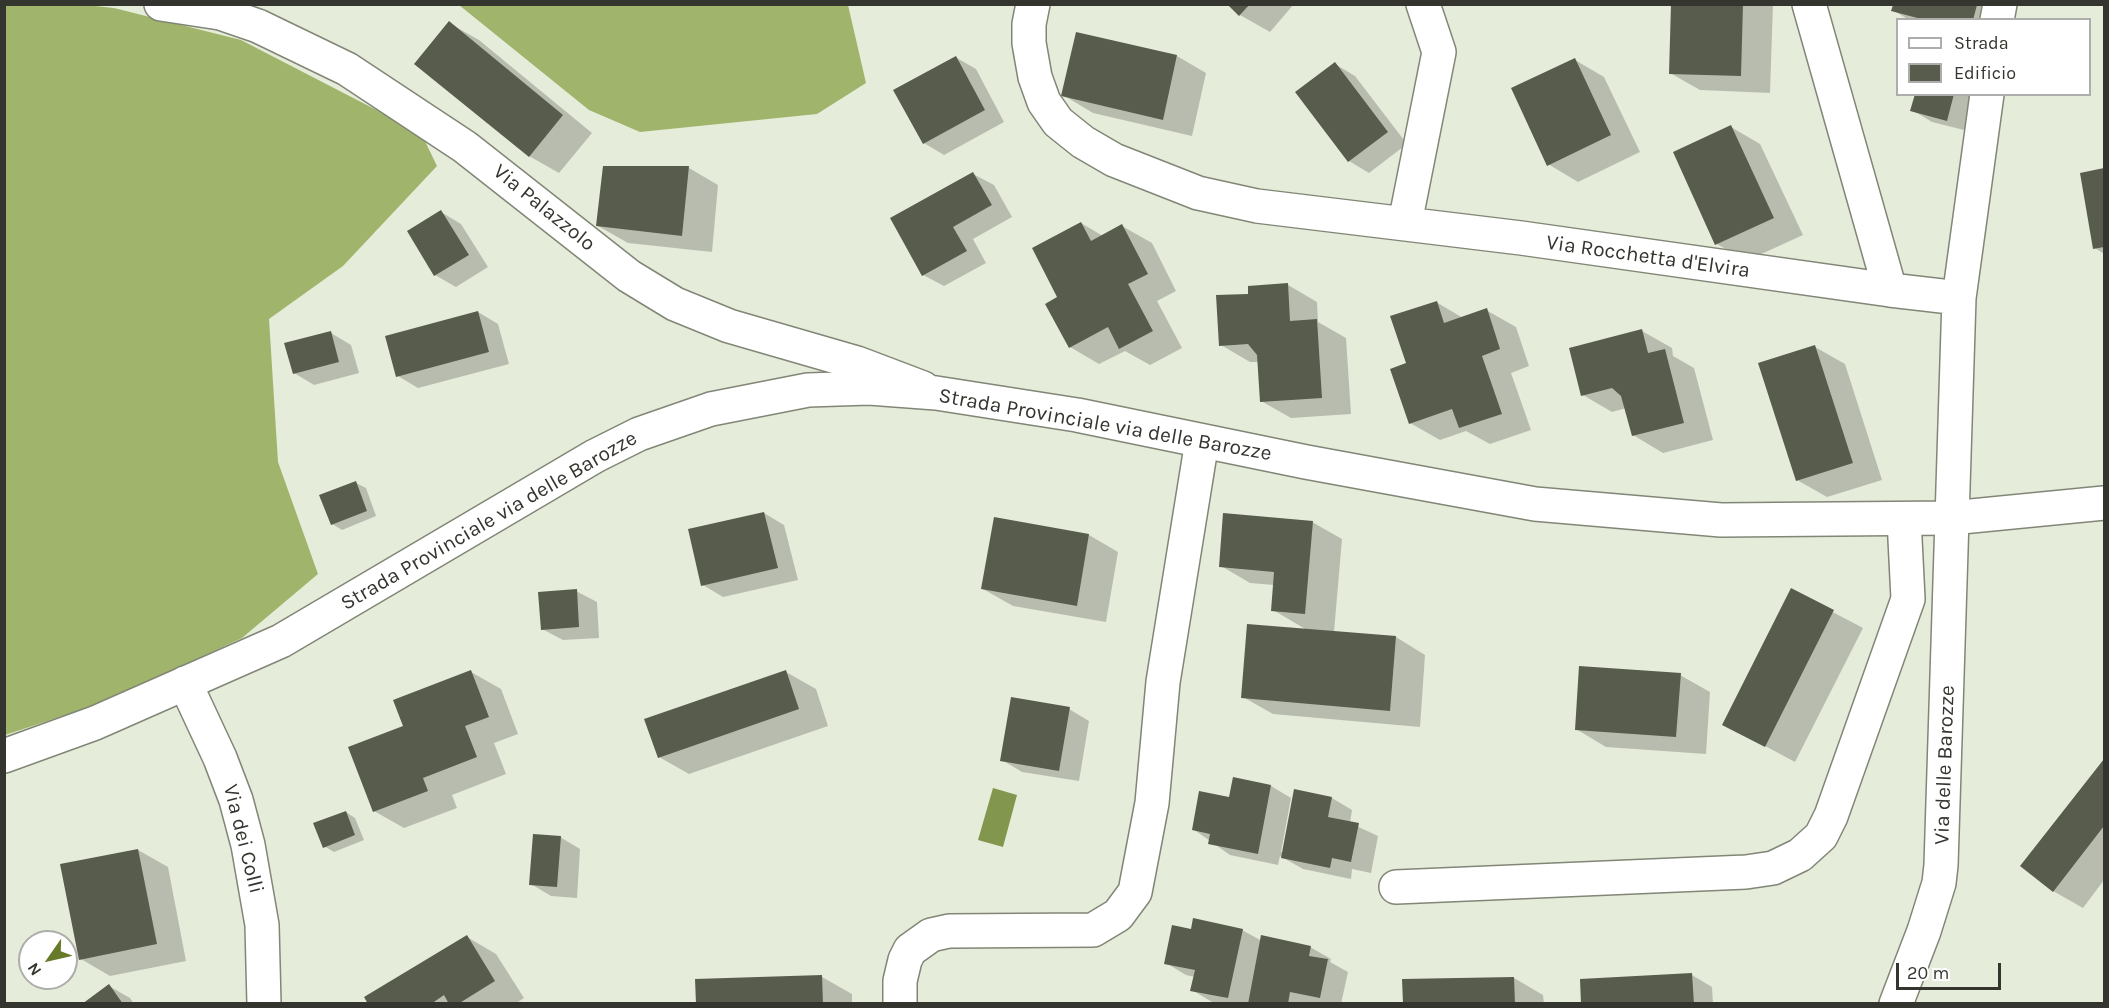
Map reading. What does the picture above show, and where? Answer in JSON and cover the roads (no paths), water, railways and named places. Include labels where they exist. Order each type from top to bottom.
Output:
[{"type":"street","name":"Via Palazzolo","points":[[161,4],[220,14],[258,26],[283,36],[346,69],[465,147],[629,276],[675,304],[723,324],[857,363],[936,393]]},
{"type":"street","name":"Via Rocchetta d'Elvira","points":[[1033,4],[1029,24],[1029,43],[1038,89],[1058,122],[1091,147],[1177,186],[1238,203],[1959,298]]},
{"type":"street","points":[[1405,224],[1439,52],[1423,4]]},
{"type":"street","points":[[1809,4],[1890,290]]},
{"type":"street","points":[[1950,518],[1959,298],[1987,96]]},
{"type":"street","name":"Strada Provinciale via delle Barozze","points":[[4,756],[95,723],[281,640],[595,456],[668,423],[711,409],[808,390],[869,388],[936,393],[1077,415],[1535,504],[1721,520],[1950,518],[2104,503]]},
{"type":"street","points":[[900,1004],[900,981],[905,960],[910,950],[931,935],[949,931],[1093,930],[1118,915],[1135,892],[1152,803],[1163,682],[1202,441]]},
{"type":"street","name":"Via delle Barozze","points":[[1896,1004],[1932,905],[1941,865],[1950,518]]},
{"type":"street","points":[[1396,887],[1746,872],[1773,867],[1800,855],[1821,836],[1832,816],[1908,599],[1904,519]]},
{"type":"street","name":"Via dei Colli","points":[[185,683],[220,758],[236,800],[248,845],[262,925],[264,1004]]}]
